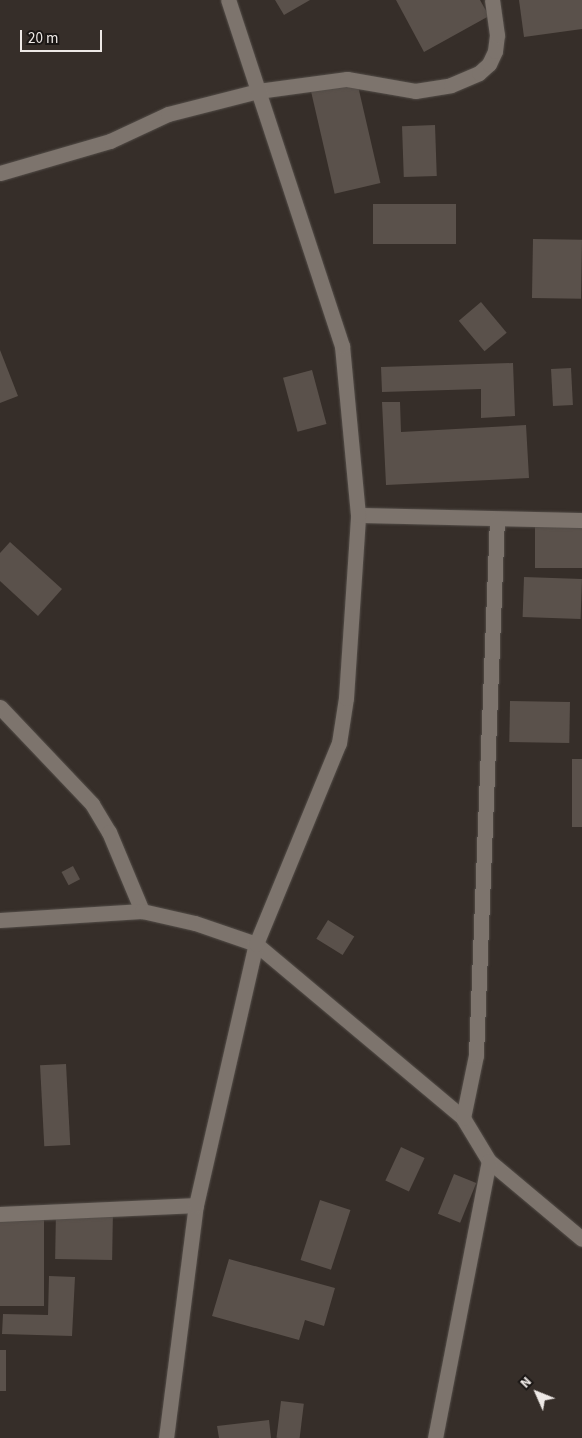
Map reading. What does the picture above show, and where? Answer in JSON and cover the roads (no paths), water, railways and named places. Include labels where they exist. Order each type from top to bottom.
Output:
[{"type":"street","points":[[166,1438],[196,1205],[256,944],[339,743],[346,698],[358,515],[342,346],[228,0]]},
{"type":"street","points":[[0,173],[103,144],[168,114],[258,91],[347,79],[415,91],[452,84],[479,73],[489,64],[495,51],[497,35],[492,0]]},
{"type":"street","points":[[358,515],[582,520]]},
{"type":"street","points":[[463,1118],[476,1055],[497,519]]},
{"type":"street","points":[[0,707],[92,804],[109,832],[142,911]]},
{"type":"street","points":[[0,920],[142,911],[195,923],[256,944],[463,1118],[490,1161],[582,1239]]},
{"type":"street","points":[[435,1438],[490,1161]]},
{"type":"street","points":[[0,1214],[196,1205]]}]
